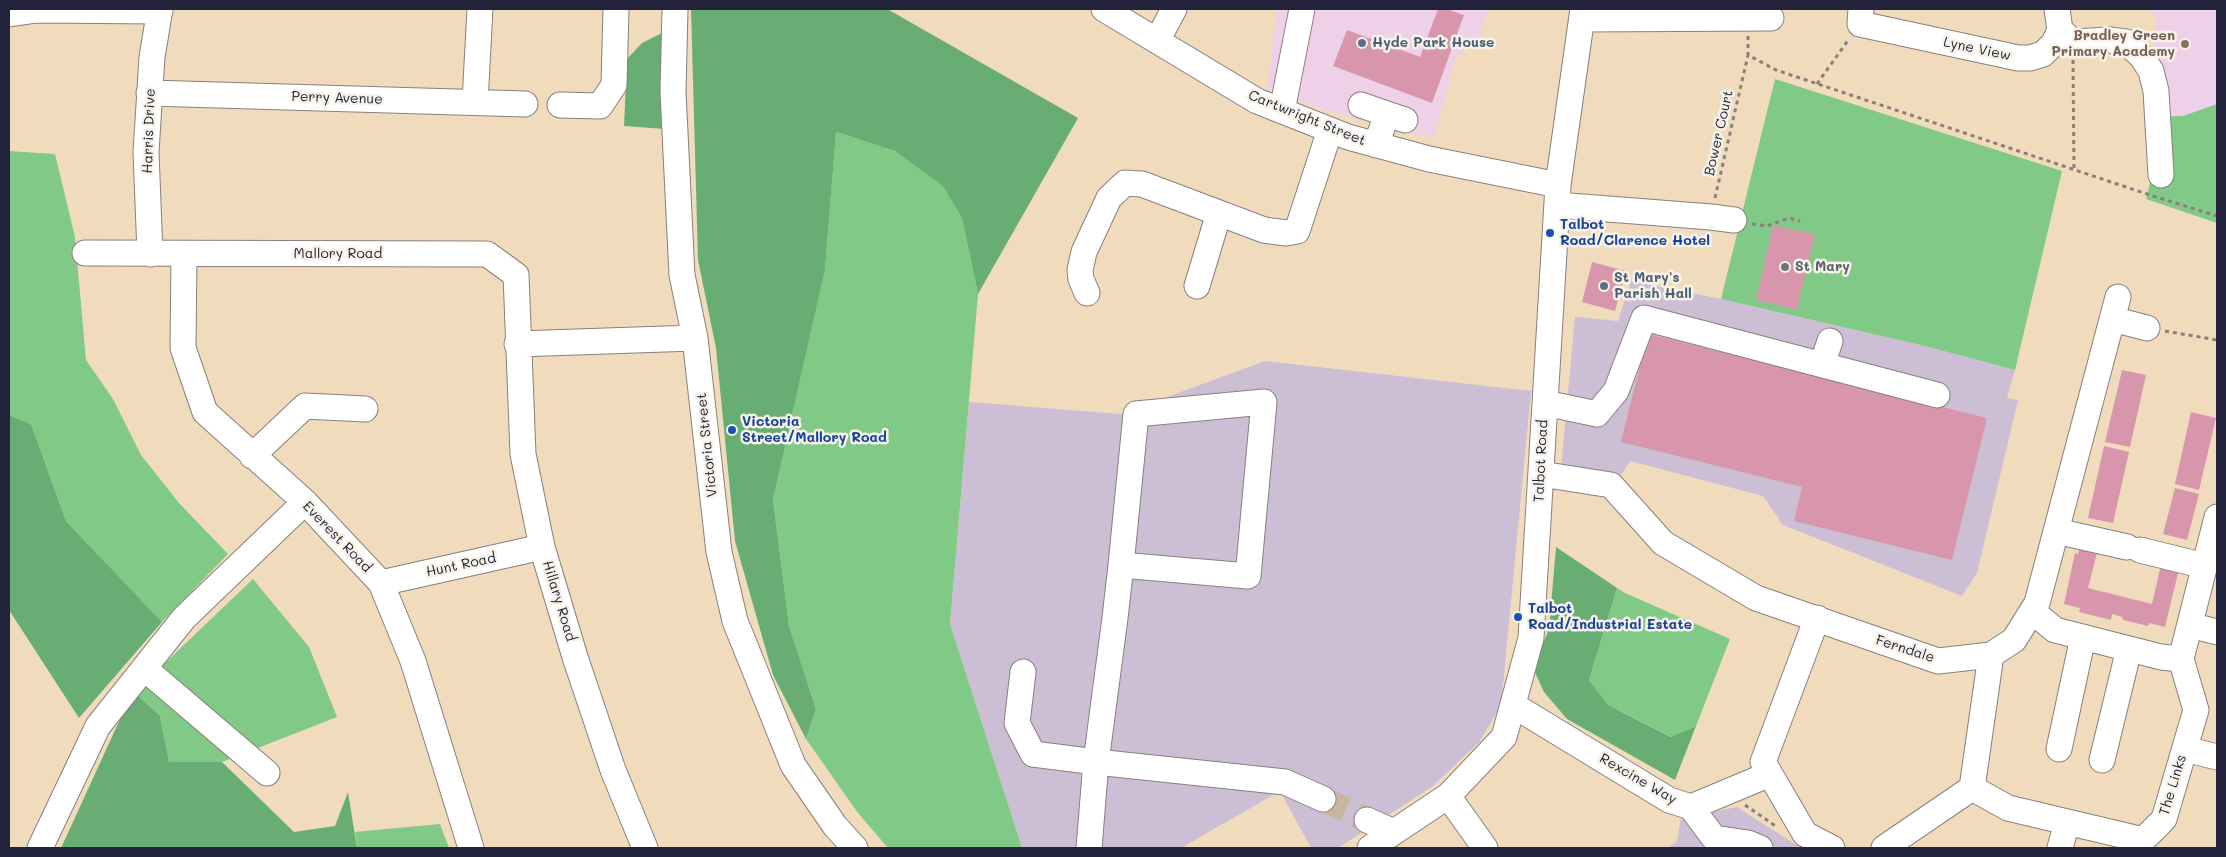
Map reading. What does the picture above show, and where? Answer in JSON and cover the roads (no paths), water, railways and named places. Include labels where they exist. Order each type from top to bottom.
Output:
[{"type":"street","points":[[475,102],[480,9]]},
{"type":"street","points":[[560,105],[600,106],[614,85],[616,9]]},
{"type":"street","name":"Victoria Street","points":[[675,9],[673,92],[682,275],[695,338],[719,552],[735,621],[793,765],[835,826],[855,848]]},
{"type":"street","name":"Cartwright Street","points":[[1104,9],[1257,101],[1330,130],[1376,145],[1557,195],[1722,218]]},
{"type":"street","points":[[1157,41],[1174,9]]},
{"type":"street","points":[[1282,111],[1302,9]]},
{"type":"street","points":[[9,14],[37,10],[160,10]]},
{"type":"street","name":"Harris Drive","points":[[150,254],[146,152],[152,57],[160,10]]},
{"type":"street","points":[[1583,14],[1759,18]]},
{"type":"street","name":"Talbot Road","points":[[1370,848],[1448,796],[1504,737],[1531,638],[1557,195],[1583,14]]},
{"type":"street","name":"Lyne View","points":[[1860,16],[2018,58],[2030,58],[2043,54],[2054,43],[2064,27]]},
{"type":"street","points":[[2064,27],[2109,40],[2126,42],[2142,57],[2151,72],[2156,91],[2161,175]]},
{"type":"street","name":"Perry Avenue","points":[[150,93],[525,104]]},
{"type":"street","points":[[1361,105],[1396,117],[1376,145]]},
{"type":"street","points":[[1087,293],[1080,279],[1084,252],[1109,198],[1125,183],[1142,184],[1264,230],[1286,233],[1297,231],[1330,130]]},
{"type":"street","points":[[1197,286],[1219,213]]},
{"type":"street","name":"Mallory Road","points":[[85,254],[486,254],[516,275],[517,344]]},
{"type":"street","name":"Everest Road","points":[[184,254],[183,348],[205,412],[305,502],[381,583],[413,662],[471,848]]},
{"type":"street","name":"Ferndale","points":[[1541,474],[1611,485],[1663,543],[1756,598],[1938,661],[1991,655],[2014,640],[2037,603],[2115,308],[2147,328]]},
{"type":"street","points":[[1545,403],[1597,414],[1616,391],[1644,318],[1937,395]]},
{"type":"street","points":[[517,344],[695,338]]},
{"type":"street","points":[[1822,365],[1830,341]]},
{"type":"street","name":"Hillary Road","points":[[517,344],[523,454],[542,547],[575,657],[613,770],[645,848]]},
{"type":"street","points":[[1088,848],[1096,762],[1121,565],[1136,414],[1264,402],[1248,576],[1121,565]]},
{"type":"street","points":[[252,456],[304,406],[365,409]]},
{"type":"street","points":[[40,848],[98,726],[184,618],[305,502]]},
{"type":"street","points":[[2032,611],[2055,630],[2129,649],[2181,659],[2217,517]]},
{"type":"street","points":[[2056,531],[2205,566]]},
{"type":"street","name":"Hunt Road","points":[[381,583],[542,547]]},
{"type":"street","points":[[1817,618],[1763,762],[1805,834],[1832,848]]},
{"type":"street","points":[[2190,625],[2217,632]]},
{"type":"street","points":[[2059,749],[2083,637]]},
{"type":"street","points":[[2102,760],[2129,649]]},
{"type":"street","points":[[1884,848],[1972,788],[1991,655]]},
{"type":"street","name":"The Links","points":[[1972,788],[2008,808],[2143,840],[2160,839],[2164,819],[2196,710],[2181,659]]},
{"type":"street","points":[[144,668],[267,773]]},
{"type":"street","points":[[1023,672],[1017,723],[1033,754],[1285,782],[1324,799]]},
{"type":"street","name":"Rexcine Way","points":[[1513,705],[1669,800],[1691,807],[1770,774]]},
{"type":"street","points":[[2185,749],[2217,757]]},
{"type":"street","points":[[1448,796],[1486,848]]},
{"type":"street","points":[[1691,807],[1712,843],[1748,843],[1760,848]]},
{"type":"street","points":[[1367,820],[1394,832]]},
{"type":"street","points":[[2060,848],[2067,822]]},
{"type":"tunnel","points":[[1323,799],[1367,820]]},
{"type":"place","name":"Hyde Park House","points":[[1362,43]]},
{"type":"place","name":"Bradley Green Primary Academy","points":[[2185,44]]},
{"type":"place","name":"Talbot Road/Clarence Hotel","points":[[1550,233]]},
{"type":"place","name":"St Mary","points":[[1785,267]]},
{"type":"place","name":"St Mary's Parish Hall","points":[[1604,286]]},
{"type":"place","name":"Victoria Street/Mallory Road","points":[[732,430]]},
{"type":"place","name":"Talbot Road/Industrial Estate","points":[[1518,617]]}]
